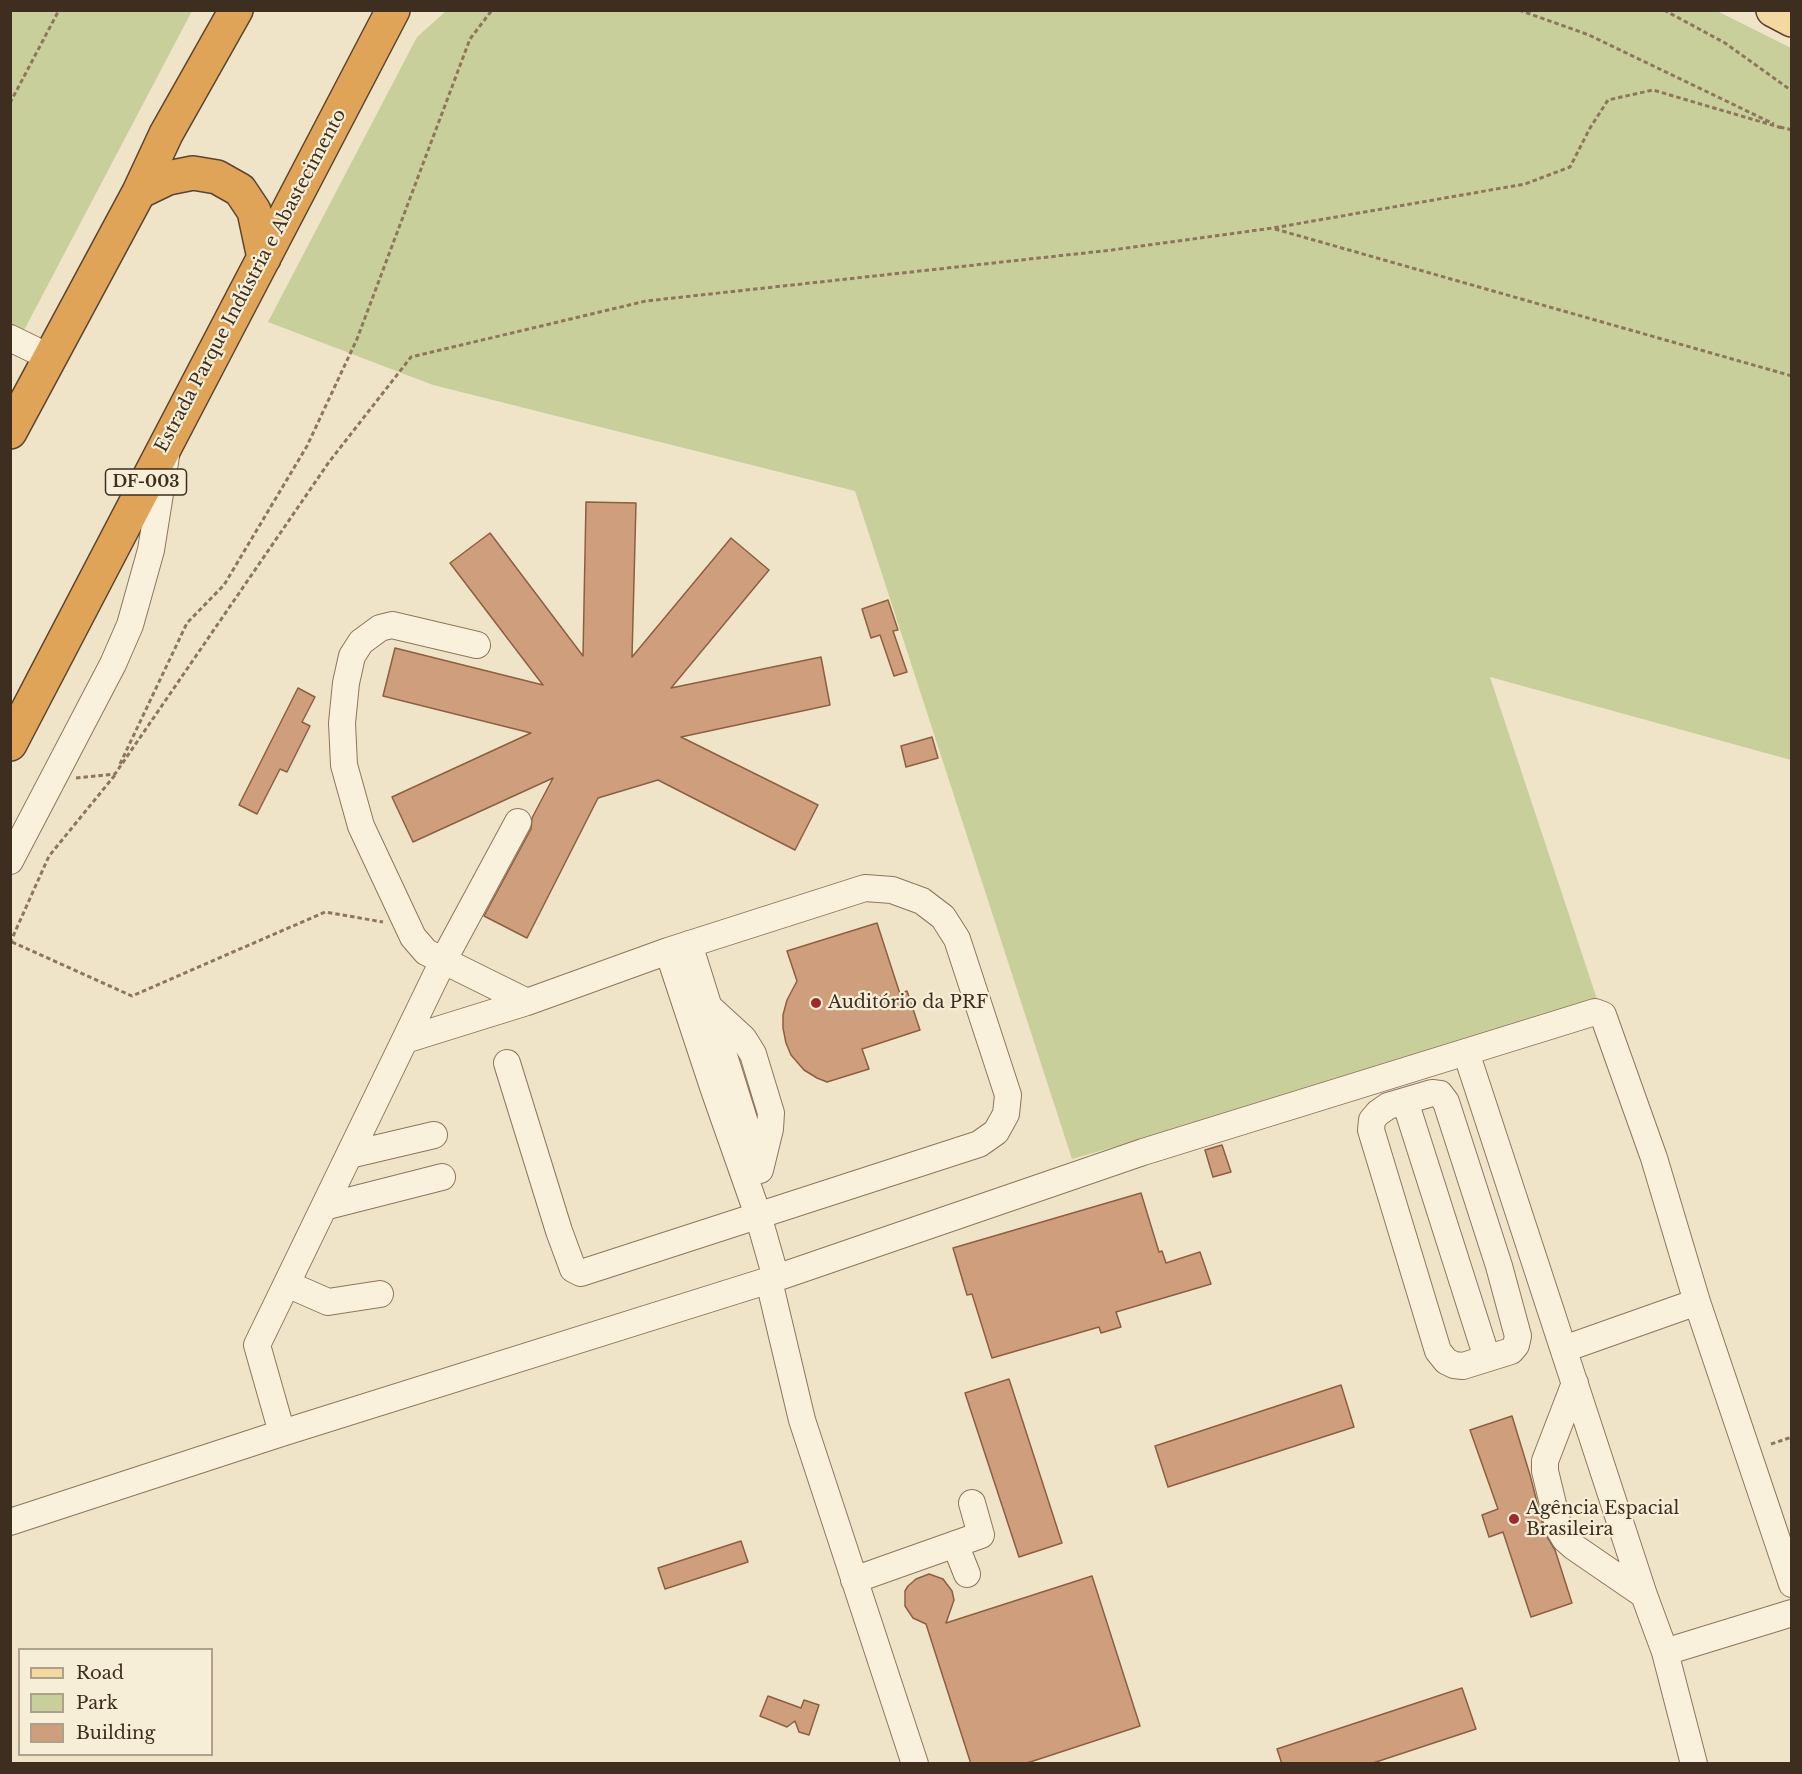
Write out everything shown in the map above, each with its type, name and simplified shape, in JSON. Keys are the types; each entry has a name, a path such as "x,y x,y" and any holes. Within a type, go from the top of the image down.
{"highway":[{"path":"10,432 139,192 221,10"},
{"path":"166,134 236,10"},
{"name":"Estrada Parque Indústria e Abastecimento","path":"10,744 393,10"},
{"path":"375,44 412,10"},
{"path":"139,192 168,178 193,173 217,177 240,190 254,211 264,258"}],"main road":[{"path":"1773,10 1791,20"}],"lane":[{"path":"10,338 50,357"},
{"path":"10,861 113,664 130,625 151,550 169,439"},
{"path":"477,645 392,625 380,628 362,642 352,656 346,683 342,723 344,765 361,826 413,937 426,952 527,1002"},
{"path":"282,1433 257,1345 443,961 518,822"},
{"path":"405,1040 527,1002 679,947 865,888 892,890 922,901 943,917 957,939 1008,1095 1006,1114 996,1132 979,1144 586,1273 573,1269 507,1063"},
{"path":"679,947 697,1004 760,1170 765,1213 802,1420 915,1764"},
{"path":"697,1004 714,1090 765,1213"},
{"path":"10,1522 282,1433 778,1278 1143,1152 1595,1012 1603,1015 1654,1158 1697,1302 1791,1584"},
{"path":"1466,1052 1644,1595 1665,1652 1694,1764"},
{"path":"1432,1093 1440,1094 1446,1102 1499,1266 1518,1336 1516,1345 1511,1351 1462,1366 1446,1361 1438,1351 1371,1131 1372,1120 1378,1113 1388,1106 1432,1093"},
{"path":"1405,1101 1487,1358"},
{"path":"349,1155 434,1135"},
{"path":"324,1207 442,1177"},
{"path":"1499,1266 1533,1256"},
{"path":"287,1284 328,1302 380,1294"},
{"path":"1564,1349 1697,1302"},
{"path":"1575,1383 1545,1461 1545,1471 1559,1529 1574,1547 1644,1595"},
{"path":"854,1580 981,1536 972,1503"},
{"path":"955,1544 966,1574"},
{"path":"1665,1652 1791,1613"}],"path":[{"path":"10,103 59,10"},
{"path":"116,774 187,623 225,585 306,446 357,339 470,39 492,10"},
{"path":"1519,10 1589,35 1782,128"},
{"path":"1664,10 1725,43 1791,91"},
{"path":"408,926 325,912 132,996 11,942 49,856 116,774 329,462 411,357 646,301 1101,251 1273,228 1525,184 1570,167 1608,99 1653,90 1791,130"},
{"path":"1273,228 1791,376"},
{"path":"53,780 116,774"},
{"path":"1771,1444 1791,1437"}],"green space":[{"path":"11,11 192,11 11,355"},
{"path":"446,11 1717,11 1791,48 1791,760 1490,677 1600,1008 1072,1159 855,491 433,385 268,322 417,37"}],"building":[{"path":"586,502 636,503 632,657 731,538 769,570 671,688 821,657 830,705 681,737 818,805 795,850 658,780 598,798 527,938 484,916 531,829 532,818 553,778 413,842 392,797 531,733 383,696 395,648 543,685 450,563 490,533 583,656"},
{"path":"888,600 898,630 893,631 907,672 894,676 880,635 871,638 862,609"},
{"path":"298,688 315,697 302,722 310,726 287,772 280,769 257,814 239,805"},
{"path":"932,737 938,758 906,767 901,746"},
{"name":"Auditório da PRF","path":"877,923 900,994 907,991 920,1030 862,1049 869,1069 827,1082 804,1070 791,1055 786,1043 783,1015 787,1000 797,981 787,951"},
{"path":"1222,1145 1231,1172 1213,1177 1205,1150"},
{"path":"1141,1193 1159,1252 1162,1251 1166,1263 1200,1252 1211,1284 1116,1312 1121,1327 1101,1333 1099,1327 992,1358 972,1294 967,1295 953,1248"},
{"path":"1009,1379 1062,1543 1019,1557 965,1393"},
{"path":"1341,1385 1354,1427 1168,1487 1155,1446"},
{"name":"Agência Espacial Brasileira","path":"1512,1416 1545,1533 1555,1550 1572,1603 1531,1617 1503,1532 1489,1537 1482,1515 1498,1509 1470,1430"},
{"path":"741,1541 748,1562 665,1589 658,1568"},
{"path":"929,1574 943,1579 952,1591 954,1600 946,1623 1092,1576 1140,1726 1024,1764 971,1764 926,1624 913,1618 905,1606 905,1591 908,1586 916,1579"},
{"path":"1462,1688 1476,1729 1370,1764 1282,1764 1277,1749"},
{"path":"768,1696 801,1708 804,1700 819,1705 809,1735 799,1732 795,1721 787,1727 760,1716"}],"place":[{"name":"Auditório da PRF","path":"816,1003"},
{"name":"Agência Espacial Brasileira","path":"1514,1519"}]}
